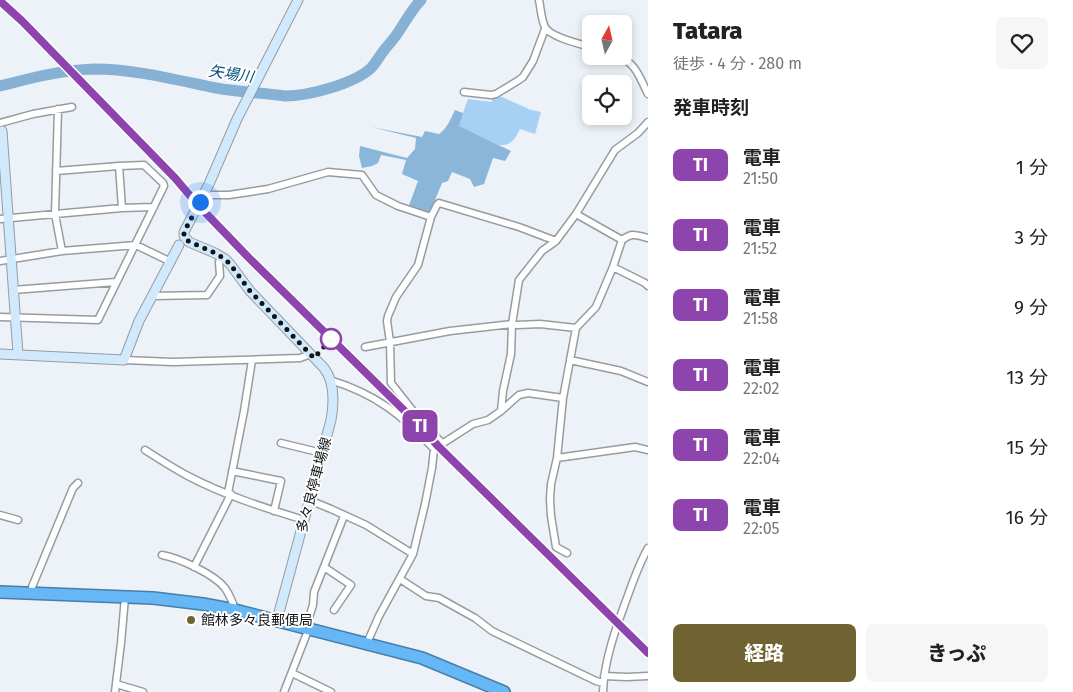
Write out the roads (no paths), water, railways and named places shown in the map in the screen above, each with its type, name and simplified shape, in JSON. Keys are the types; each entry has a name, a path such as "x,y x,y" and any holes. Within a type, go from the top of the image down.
{"highway":[{"path":"0,592 176,600 235,610 422,658 504,692"}],"main road":[{"path":"222,257 189,242 184,236 184,232 237,119 298,0"},
{"path":"0,127 4,218 11,260 18,354"},
{"path":"0,354 124,360 139,321 179,245"},
{"name":"多々良停車場線","path":"222,257 230,264 250,291 324,368 329,375 333,396 329,429 277,620"}],"street":[{"path":"464,92 496,94 523,77 533,61 545,29 539,0"},
{"path":"545,29 560,37 582,44"},
{"path":"632,64 648,94"},
{"path":"0,127 25,116 72,107"},
{"path":"58,109 55,214 62,251"},
{"path":"501,411 511,354 512,324 518,280 542,251 556,241 576,214 613,153 638,133 648,122"},
{"path":"0,317 98,320 164,188 163,183 144,165 56,171"},
{"path":"119,166 122,208"},
{"path":"203,195 229,195 268,189 331,172 362,175 376,195 398,206 431,217"},
{"path":"442,443 421,421 391,383 390,342 387,321 396,297 418,265 431,217 437,205 439,203 556,241"},
{"path":"4,218 154,207"},
{"path":"576,214 622,240"},
{"path":"567,553 556,547 550,499 551,484 557,458 563,398 576,328 596,307 622,240 628,235 634,234 648,238"},
{"path":"0,261 62,251 136,245 171,262"},
{"path":"152,296 207,295 220,276 219,262 222,257"},
{"path":"613,267 648,286"},
{"path":"13,290 116,282"},
{"path":"365,347 450,331 512,324 540,324 576,328"},
{"path":"124,360 174,362 252,360 300,358 311,354"},
{"path":"194,567 229,494 252,360"},
{"path":"570,360 621,371 648,382"},
{"path":"330,380 362,392 390,408 434,449"},
{"path":"367,644 379,616 413,554 425,504 434,449 473,424 488,420 519,395 528,393 563,398"},
{"path":"281,443 322,453"},
{"path":"557,458 635,447 648,450"},
{"path":"145,450 189,476 229,494 304,520"},
{"path":"232,471 281,481 274,510"},
{"path":"33,593 32,588 72,488 78,483"},
{"path":"309,500 366,526 413,554"},
{"path":"0,515 18,520"},
{"path":"284,692 308,628 314,605 314,592 344,516"},
{"path":"602,692 604,676 618,624 641,561 648,548"},
{"path":"162,555 194,567 211,576 224,588 235,610"},
{"path":"324,567 351,585 334,610"},
{"path":"400,579 426,596 438,598 475,618 492,631 603,683"},
{"path":"115,692 122,643 125,597"},
{"path":"292,673 331,692"},
{"path":"604,676 648,676"},
{"path":"116,684 143,692"}],"waterway":[{"name":"矢場川","path":"0,86 58,73 109,69 171,78 233,91 285,96 306,94 342,84 371,68 421,0"}],"railway":[{"path":"0,1 383,386 438,446 648,653"}],"train":[{"name":"TI","path":"0,1 97,97 249,258 648,653"}],"place":[{"name":"館林多々良郵便局","path":"191,620"}]}
